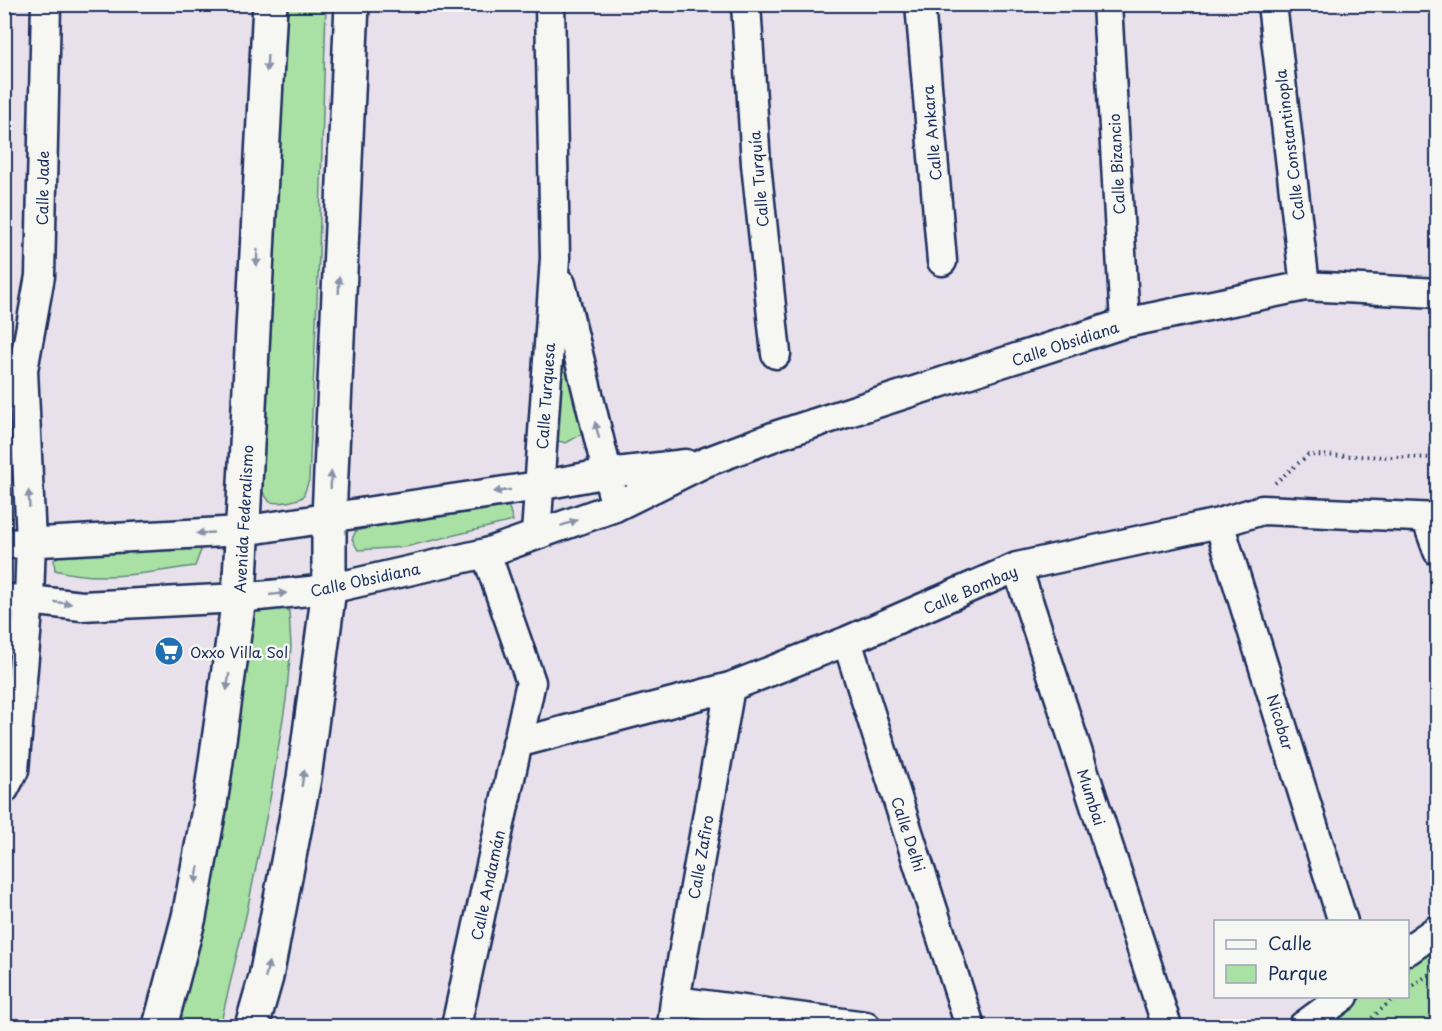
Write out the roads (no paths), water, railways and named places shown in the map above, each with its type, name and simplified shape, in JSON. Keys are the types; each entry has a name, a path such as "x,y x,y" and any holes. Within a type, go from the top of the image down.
{"street":[{"name":"Calle Jade","path":"8,777 18,542 14,380 40,276 46,4"},
{"name":"Avenida Federalismo","path":"160,1026 193,896 212,792 239,598 270,4"},
{"path":"252,1026 266,977 304,778 329,589 330,517 352,4"},
{"name":"Calle Turquesa","path":"536,534 555,258 550,4"},
{"name":"Calle Turquía","path":"746,4 756,164 776,354"},
{"name":"Calle Ankara","path":"920,4 942,261"},
{"name":"Calle Bizancio","path":"1107,4 1125,323"},
{"name":"Calle Constantinopla","path":"1272,4 1305,286"},
{"name":"Calle Turquesa","path":"555,258 615,507"},
{"name":"Calle Obsidiana","path":"17,600 82,606 239,598 329,589 486,553 615,507 706,462 778,435 1125,323 1305,286 1437,293"},
{"name":"Calle Obsidiana","path":"18,542 242,531 538,486 608,473 706,462"},
{"name":"Calle Bombay","path":"517,743 730,687 848,641 1017,567 1219,523 1262,510 1432,518"},
{"path":"1432,518 1437,551"},
{"name":"Nicobar","path":"1219,523 1343,920"},
{"name":"Calle Andamán","path":"456,1026 531,682 486,553"},
{"name":"Mumbai","path":"1017,567 1167,1026"},
{"name":"Calle Delhi","path":"848,641 970,1026"},
{"name":"Calle Zafiro","path":"674,1014 730,687"},
{"path":"1409,949 1437,928"},
{"path":"1303,1026 1341,998"},
{"path":"674,1014 866,1026"}],"place":[{"name":"Oxxo Villa Sol","path":"169,651"}]}
